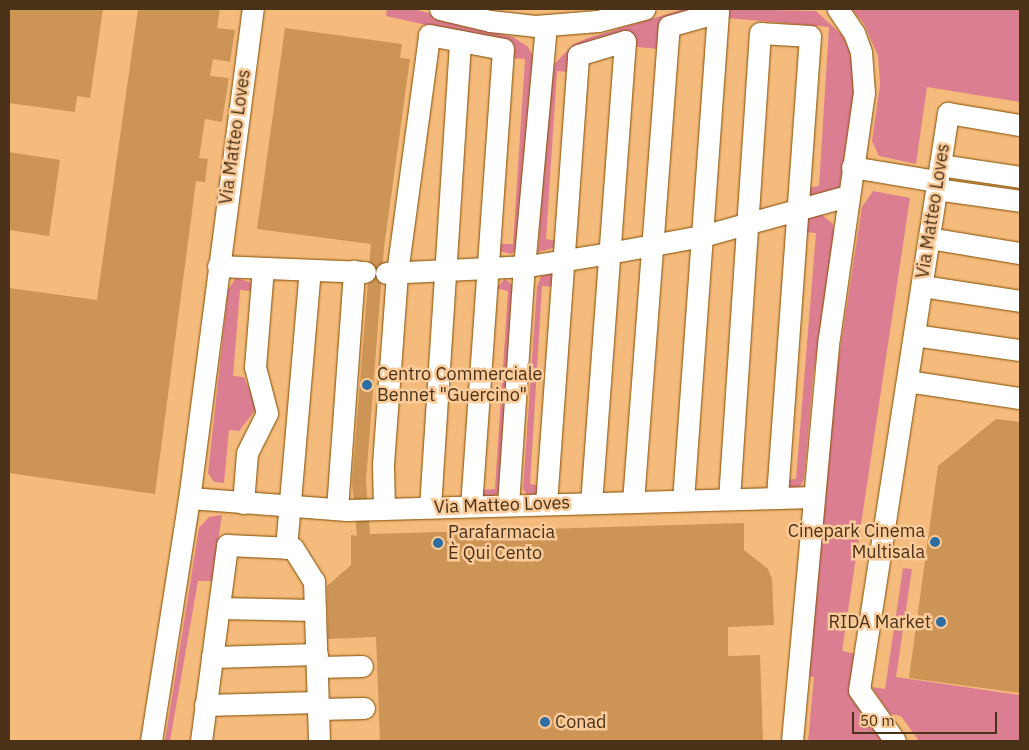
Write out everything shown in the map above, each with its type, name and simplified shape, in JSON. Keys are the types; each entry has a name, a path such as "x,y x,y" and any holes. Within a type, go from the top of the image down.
{"street":[{"name":"Via Matteo Loves","path":"151,741 190,498 218,266 253,9"},
{"path":"440,9 490,21 546,26 598,21 644,9"},
{"path":"633,502 670,26 718,12 683,500"},
{"path":"792,741 814,497 847,196 864,93 861,52 837,12"},
{"path":"508,505 524,266 546,26"},
{"path":"729,499 760,33 810,36 777,498"},
{"path":"337,509 375,272 429,35 504,49 471,506"},
{"path":"430,507 460,41"},
{"path":"546,504 578,55 625,41 591,503"},
{"name":"Via Matteo Loves","path":"895,741 860,690 948,113 1020,125"},
{"path":"852,167 938,178 1020,177"},
{"path":"938,178 1020,201"},
{"path":"218,266 375,272 446,271 524,266 609,254 702,236 847,196"},
{"path":"929,238 1020,253"},
{"path":"243,503 248,453 266,413 255,367 263,268"},
{"path":"286,548 310,270"},
{"path":"375,272 384,509"},
{"path":"922,286 1020,301"},
{"path":"914,335 1020,350"},
{"path":"907,381 1020,398"},
{"name":"Via Matteo Loves","path":"190,498 337,509 384,509 814,497"},
{"path":"201,741 227,545 293,548 314,581 319,741"},
{"path":"219,608 315,610"},
{"path":"212,657 317,660 362,666"},
{"path":"206,705 364,708"}],"shaded area":[{"path":"387,9 414,9 513,37 528,47 533,56 517,250 511,254 499,251 499,244 513,244 525,59 511,58 511,44 386,16"},
{"path":"684,9 701,9 660,49 637,47 630,32 569,72 557,71 546,239 558,241 557,247 538,252 549,87 555,63 574,44 588,38"},
{"path":"726,9 816,11 842,35 850,51 855,86 839,190 812,197 805,194 805,188 819,186 829,27 728,18"},
{"path":"852,9 1020,9 1020,102 927,87 916,164 879,156 872,141 880,85 878,56 864,24"},
{"path":"873,191 910,198 842,651 857,654 885,741 808,741 814,677 806,676 836,376 862,207"},
{"path":"822,215 833,224 834,233 813,377 804,479 800,487 793,489 786,486 784,480 796,479 816,233 801,232 809,217"},
{"path":"551,274 554,287 542,286 530,484 543,486 537,496 528,496 523,489 537,287 541,276"},
{"path":"236,278 252,283 251,291 240,290 233,376 244,377 257,408 239,431 229,430 224,483 214,482 208,473 228,290"},
{"path":"505,279 515,287 500,493 490,497 482,496 481,490 495,489 508,291 496,288"},
{"path":"222,515 212,581 198,581 170,741 165,741 199,528 209,517"},
{"path":"903,568 912,569 896,677 1020,695 1020,741 919,741 901,716 890,714 872,687 885,689"}],"building":[{"path":"9,9 103,9 90,98 77,96 75,112 9,103"},
{"path":"138,9 220,9 217,28 235,30 230,62 213,59 210,76 229,78 222,122 205,119 199,158 208,159 205,182 196,181 155,494 9,473 9,288 97,300"},
{"name":"Centro Commerciale Bennet \"Guercino\"","path":"285,28 402,44 400,58 410,59 384,248 366,481 370,534 744,523 744,550 768,569 772,579 774,625 728,627 728,656 760,655 763,741 380,741 376,637 328,639 327,586 351,565 351,535 357,536 352,483 371,244 257,229"},
{"path":"9,152 60,160 49,236 9,230"},
{"path":"996,419 1020,422 1020,693 909,678 938,466"}],"place":[{"name":"Centro Commerciale Bennet \"Guercino\"","path":"367,385"},
{"name":"Cinepark Cinema Multisala","path":"935,542"},
{"name":"Parafarmacia È Qui Cento","path":"438,543"},
{"name":"RIDA Market","path":"941,622"},
{"name":"Conad","path":"545,722"}]}
